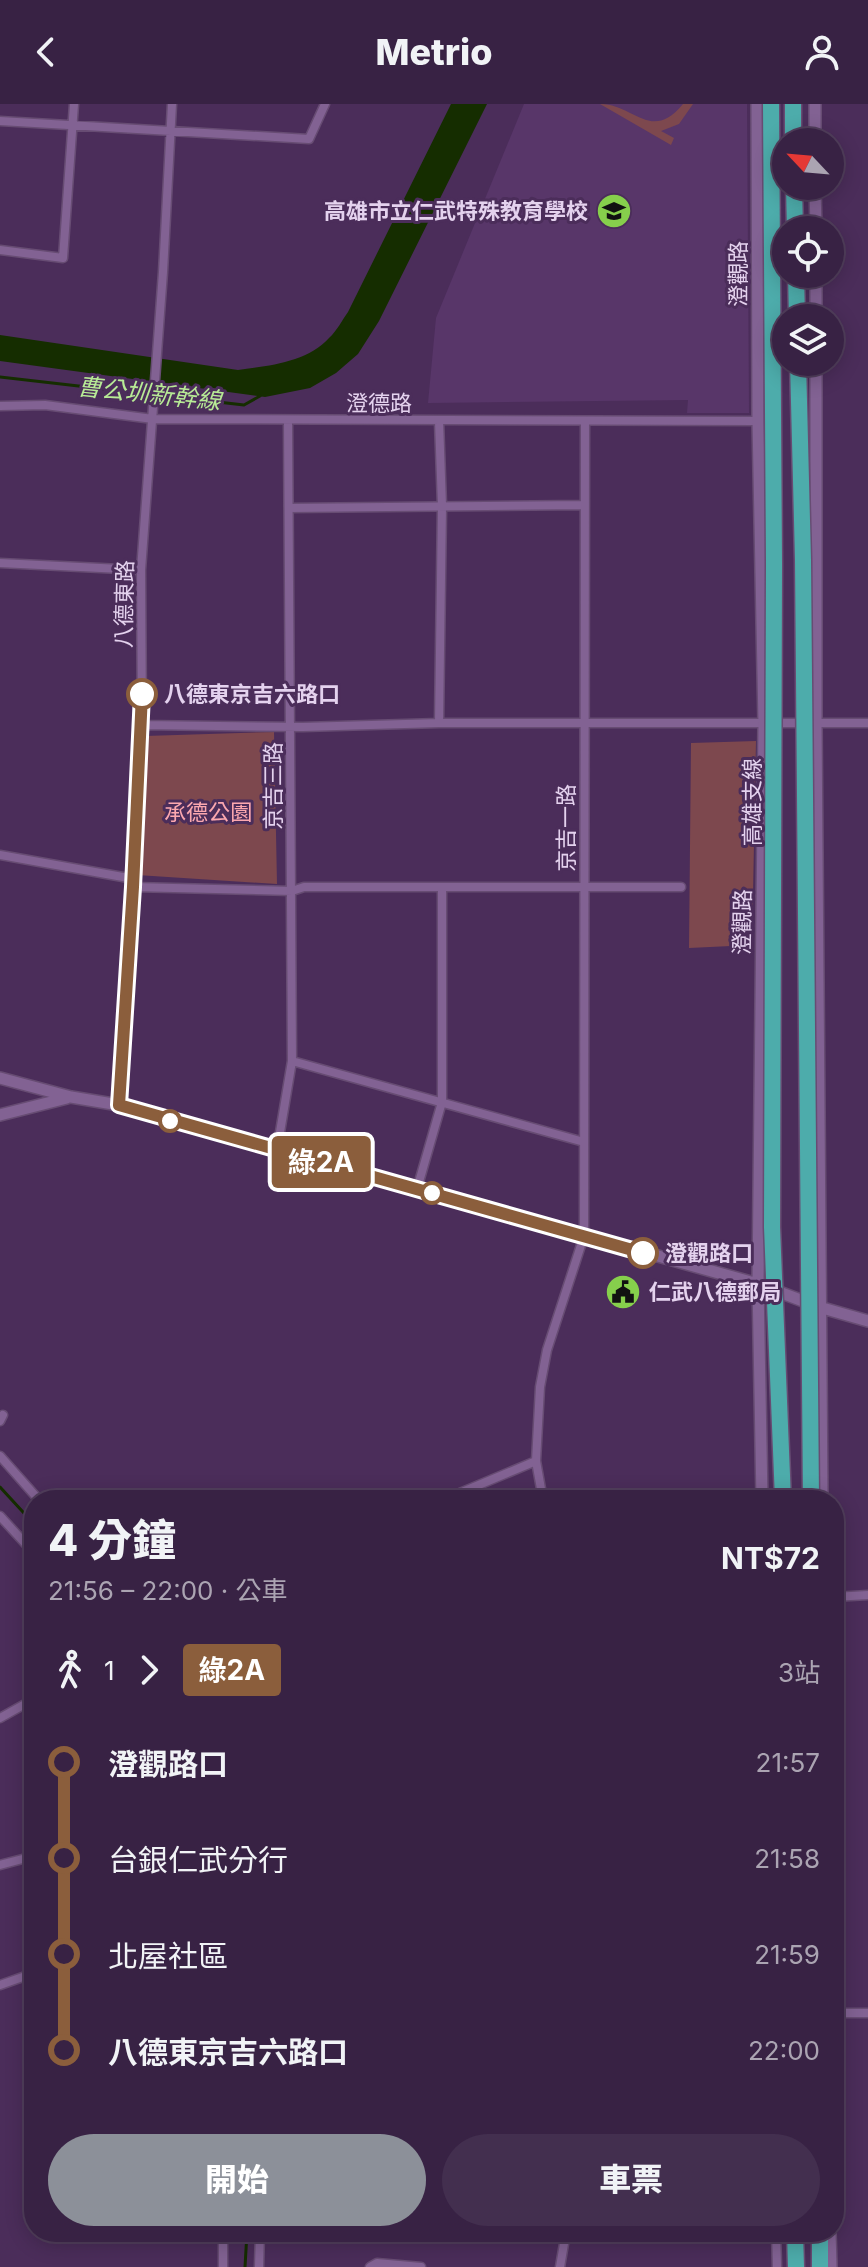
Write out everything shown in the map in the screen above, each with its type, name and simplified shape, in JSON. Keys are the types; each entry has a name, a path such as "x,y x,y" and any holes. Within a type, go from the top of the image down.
{"highway":[{"name":"高雄支線","path":"771,104 774,564 772,1227 783,1490"},
{"path":"793,104 793,128"},
{"path":"798,376 811,1490"},
{"path":"795,2242 796,2267"},
{"path":"820,2242 820,2267"}],"street":[{"path":"0,250 63,258 74,104"},
{"name":"八德東路","path":"119,1105 142,725 141,570 172,104"},
{"path":"0,121 309,139 325,104"},
{"name":"澄觀路","path":"757,104 758,421 764,724 758,1284 762,1490"},
{"path":"815,104 815,128"},
{"path":"816,376 822,1490"},
{"name":"澄德路","path":"0,406 45,405 153,419 758,421"},
{"name":"京吉三路","path":"277,1150 292,1061 288,421"},
{"path":"439,421 442,506 439,723"},
{"name":"京吉一路","path":"541,1490 536,1461 540,1387 547,1350 584,1236 585,421"},
{"path":"289,508 583,505"},
{"path":"0,563 141,570"},
{"path":"142,725 868,723"},
{"path":"0,855 133,883 292,891 304,887 681,887"},
{"path":"417,1189 442,1102 442,887"},
{"path":"292,1061 584,1142"},
{"path":"0,1078 71,1097 119,1105 758,1284 868,1321"},
{"path":"0,1115 71,1097"},
{"path":"0,1456 30,1490"},
{"path":"467,1490 536,1461"},
{"path":"0,1516 24,1542"},
{"path":"844,1596 868,1595"},
{"path":"0,1718 24,1705"},
{"path":"0,1865 24,1859"},
{"path":"0,1985 24,1977"},
{"path":"844,2013 868,2013"},
{"path":"223,2242 223,2267"},
{"path":"259,2267 260,2242"},
{"path":"560,2267 564,2242"},
{"path":"776,2242 777,2267"},
{"path":"830,2242 831,2267"},
{"path":"370,2267 377,2263 421,2267"}],"shaded area":[{"path":"451,104 487,104 379,321 358,354 336,373 310,388 265,397 0,361 0,335 238,370 287,362 310,353 332,335 348,312"},
{"name":"高雄市立仁武特殊教育學校","path":"524,104 747,104 749,413 687,413 688,400 428,403 436,318"}],"green space":[{"path":"600,104 652,121 672,115 683,104 693,104 679,124 661,131 674,138 671,145"},
{"name":"承德公園","path":"274,732 277,884 137,875 145,736"},
{"path":"756,741 752,945 689,948 691,743"}],"waterway":[{"name":"曹公圳新幹線","path":"0,377 244,405 260,396"},
{"path":"0,1487 24,1513"},
{"path":"245,2267 246,2242"}],"bus line":[{"name":"綠2A","path":"142,694 119,1105 643,1253"}],"place":[{"name":"高雄市立仁武特殊教育學校","path":"614,211"},
{"name":"八德東京吉六路口","path":"142,694"},
{"name":"澄觀路口","path":"643,1253"},
{"name":"仁武八德郵局","path":"623,1292"}]}
